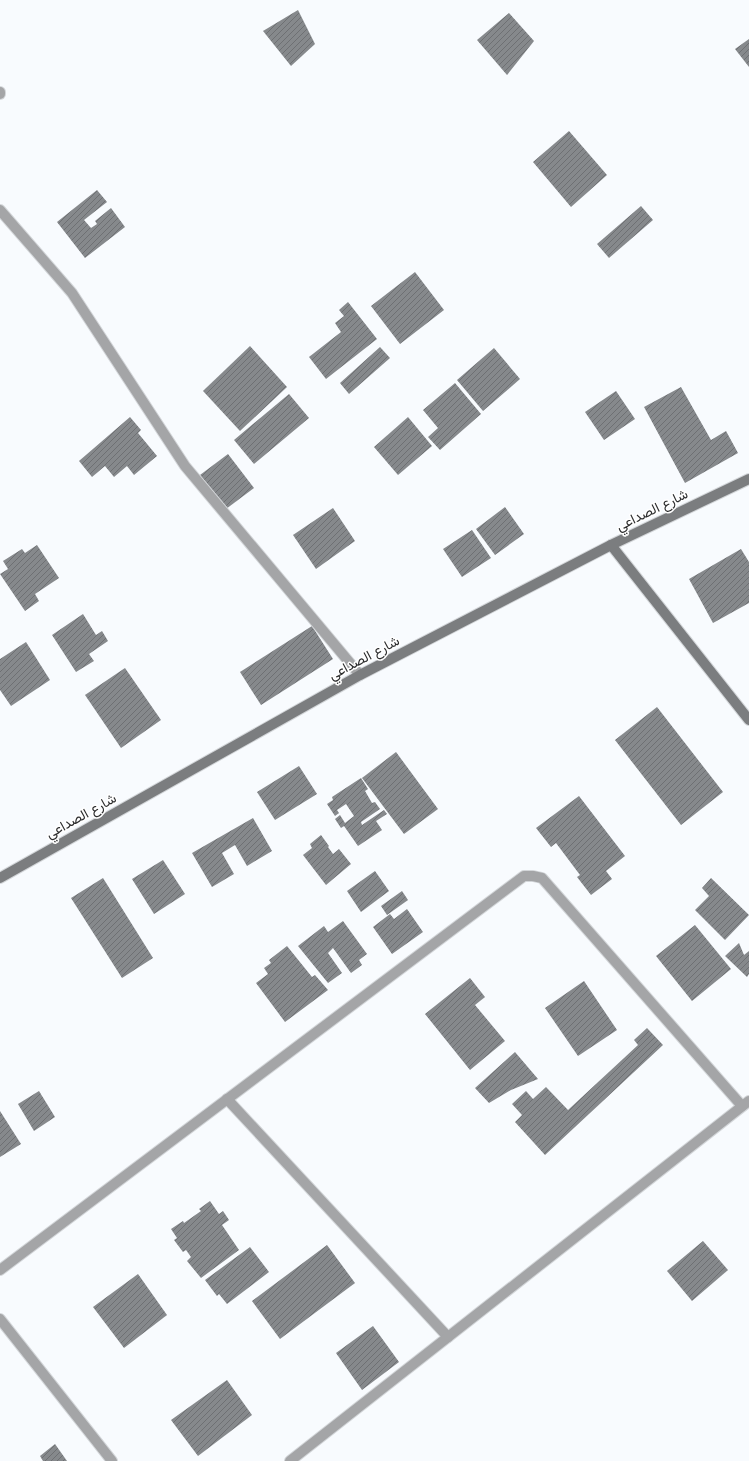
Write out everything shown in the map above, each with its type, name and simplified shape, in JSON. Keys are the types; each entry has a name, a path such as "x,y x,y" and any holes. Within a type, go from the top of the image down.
{"street":[{"path":"0,210 72,293 185,466 360,675"},
{"name":"شارع الصداعي","path":"0,878 360,675 611,545 749,479"},
{"path":"611,545 749,720"},
{"path":"0,1270 524,876 542,878 745,1104 290,1461"},
{"path":"227,1099 448,1337"},
{"path":"0,1319 112,1461"}],"building":[{"path":"298,10 315,44 291,66 263,31"},
{"path":"509,13 534,41 507,75 477,40"},
{"path":"749,39 749,67 735,49"},
{"path":"569,131 607,175 571,207 533,162"},
{"path":"97,190 107,202 84,220 91,228 97,224 95,221 111,208 125,227 85,258 57,222"},
{"path":"641,206 653,220 609,258 597,244"},
{"path":"415,272 444,310 400,344 371,306"},
{"path":"348,302 377,339 326,379 309,357 341,332 335,323 344,316 339,310"},
{"path":"250,346 287,387 240,431 203,391"},
{"path":"380,347 390,358 349,394 340,383"},
{"path":"494,348 520,379 483,411 457,380"},
{"path":"455,383 481,414 440,450 428,437 438,428 423,410"},
{"path":"681,387 711,440 726,431 738,453 685,483 644,407"},
{"path":"616,391 635,419 604,440 585,412"},
{"path":"289,394 309,418 254,464 234,440"},
{"path":"130,417 141,430 138,433 157,456 134,475 127,466 114,477 105,466 92,477 79,461"},
{"path":"408,417 432,446 398,475 374,447"},
{"path":"228,454 254,488 226,509 200,475"},
{"path":"505,507 524,534 495,555 476,529"},
{"path":"333,508 355,541 316,569 293,535"},
{"path":"472,530 491,558 462,577 443,549"},
{"path":"37,545 59,578 35,594 39,601 25,611 0,574 8,569 3,561 22,549 25,553"},
{"path":"741,549 749,562 749,603 713,623 689,579"},
{"path":"83,614 96,635 102,631 108,641 89,654 94,661 76,672 52,635"},
{"path":"312,626 333,659 261,705 240,672"},
{"path":"26,642 50,680 11,706 0,690 0,659"},
{"path":"125,668 161,720 121,748 85,695"},
{"path":"657,707 723,792 681,825 615,740"},
{"path":"396,752 438,809 404,834 362,778"},
{"path":"299,766 317,794 275,820 257,792"},
{"path":"361,778 368,789 365,791 372,803 375,802 380,809 361,822 362,825 384,810 387,814 376,821 382,830 358,846 344,826 341,828 335,819 340,815 345,823 354,816 346,804 337,810 339,813 335,816 327,804 333,800 332,797"},
{"path":"579,796 625,856 606,871 612,879 591,895 577,877 580,875 556,843 551,847 536,828"},
{"path":"253,818 272,851 247,866 235,845 222,853 234,874 212,887 192,853"},
{"path":"321,835 333,854 339,849 351,864 326,885 303,855 312,848 310,844"},
{"path":"163,860 185,894 154,914 132,879"},
{"path":"375,871 389,891 361,912 347,891"},
{"path":"103,878 153,958 122,978 71,898"},
{"path":"711,878 749,915 725,940 695,910 709,896 702,888"},
{"path":"402,891 408,900 387,915 381,906"},
{"path":"407,909 423,932 392,954 373,927 390,914 394,919"},
{"path":"343,921 367,954 359,960 362,965 351,973 333,948 328,953 342,973 328,983 298,946 324,926 328,932"},
{"path":"695,925 731,969 692,1001 656,956"},
{"path":"739,943 744,955 749,951 749,974 747,977 725,956"},
{"path":"287,946 312,977 315,975 328,990 285,1022 256,983 268,974 264,968 271,963 269,960"},
{"path":"470,978 485,997 475,1005 505,1041 470,1070 425,1014"},
{"path":"584,981 617,1030 578,1056 545,1008"},
{"path":"647,1028 663,1045 545,1155 515,1122 522,1115 512,1104 526,1091 533,1099 546,1087 568,1110 638,1045 634,1040"},
{"path":"515,1052 538,1079 511,1090 489,1103 475,1088"},
{"path":"39,1091 55,1117 34,1131 18,1104"},
{"path":"0,1111 21,1144 0,1157"},
{"path":"210,1201 219,1214 223,1211 229,1220 222,1225 239,1250 201,1278 187,1261 191,1257 186,1250 183,1252 174,1240 177,1238 171,1229 183,1221 184,1223 201,1211 199,1209"},
{"path":"703,1241 728,1270 692,1301 667,1271"},
{"path":"327,1245 355,1283 280,1339 252,1301"},
{"path":"250,1247 269,1272 227,1304 219,1294 217,1296 205,1280"},
{"path":"138,1274 167,1315 124,1348 93,1307"},
{"path":"373,1326 399,1362 362,1390 336,1353"},
{"path":"227,1380 252,1415 198,1456 171,1420"},
{"path":"55,1444 67,1461 43,1461 40,1456"}]}
